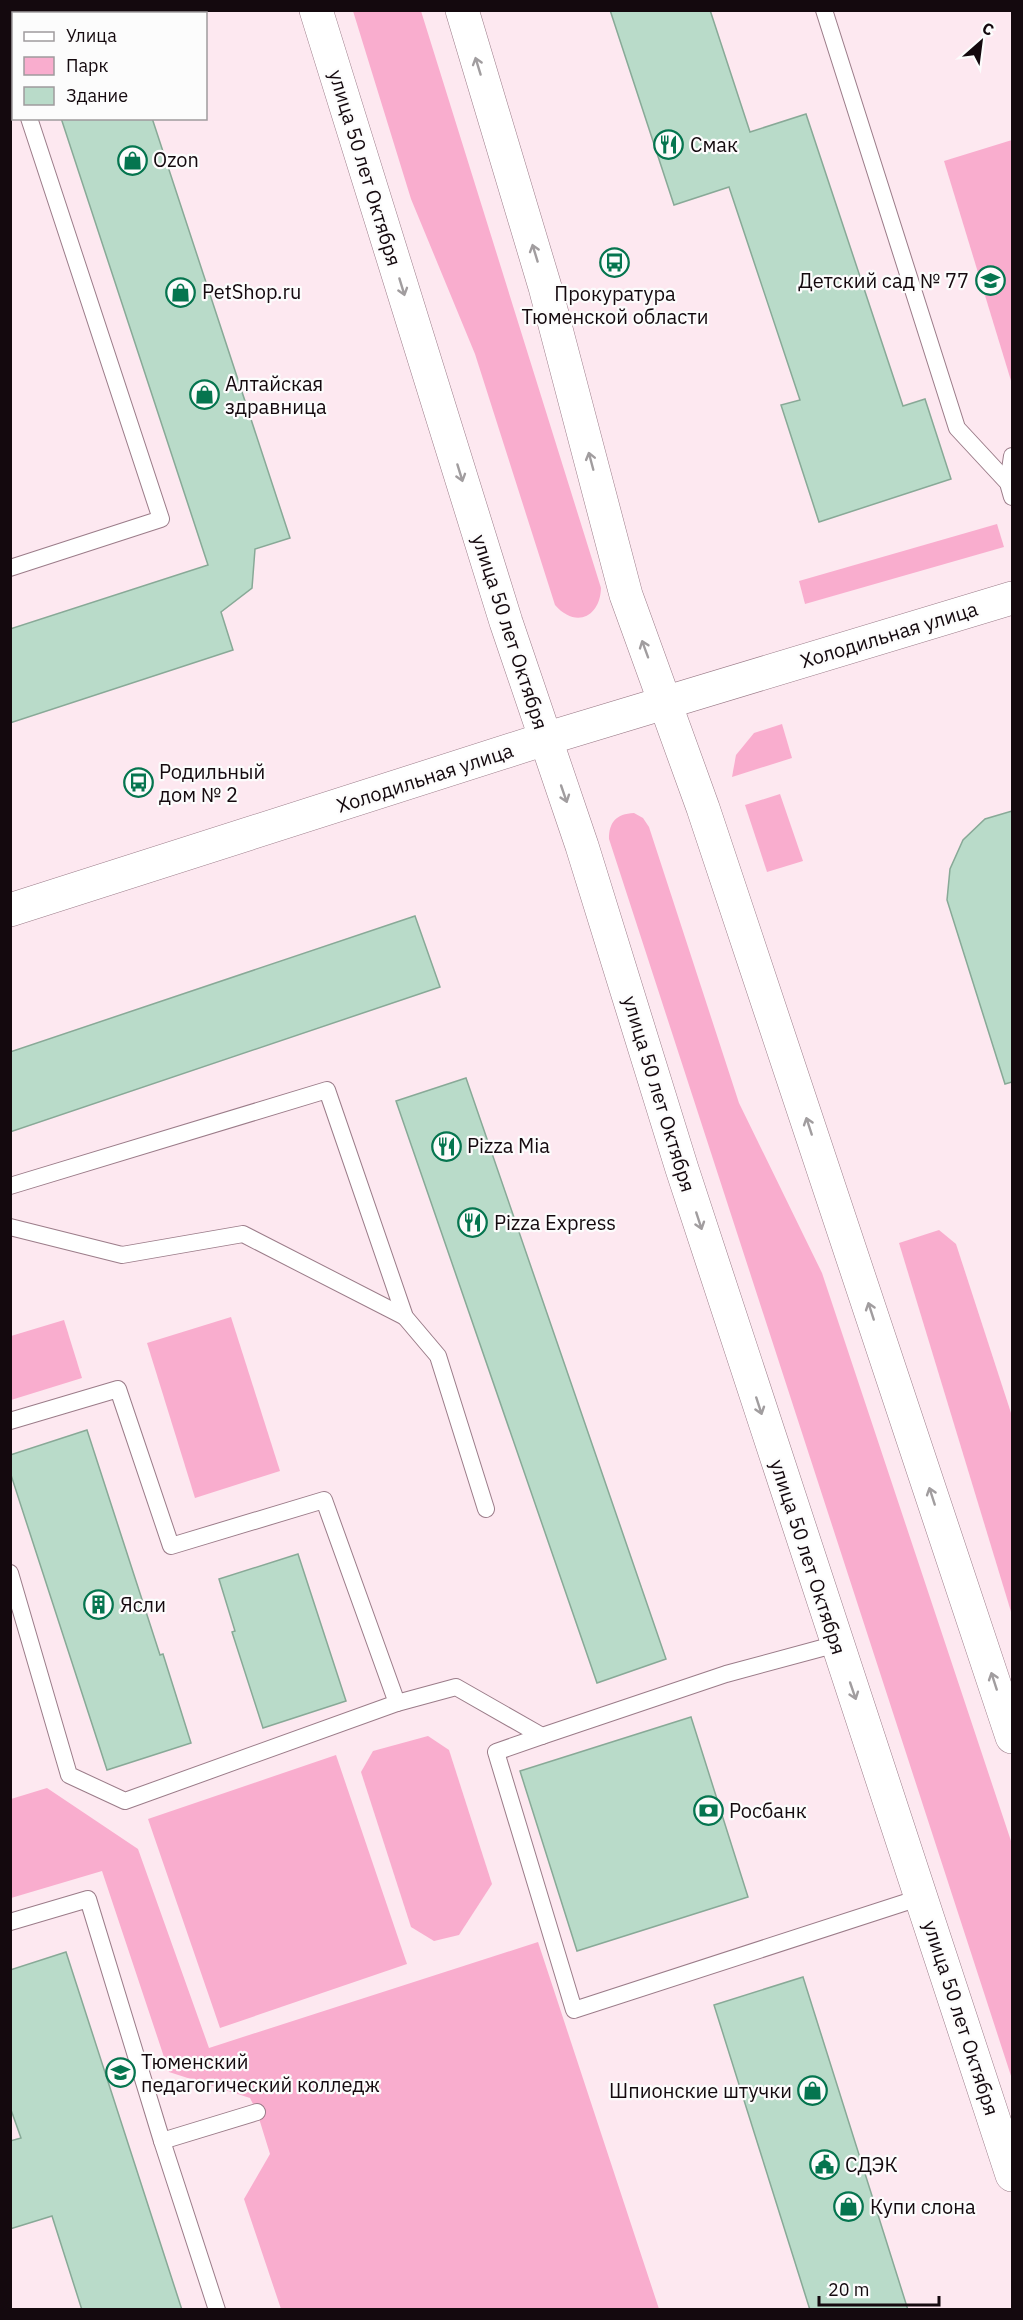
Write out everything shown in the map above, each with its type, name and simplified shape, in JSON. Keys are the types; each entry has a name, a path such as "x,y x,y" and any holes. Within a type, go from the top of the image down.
{"main road":[{"name":"улица 50 лет Октября","path":"316,10 502,612 582,846 682,1169 1012,2175"},
{"path":"462,10 545,287 626,595 703,808 1012,1737"},
{"name":"Холодильная улица","path":"10,910 545,739 1012,598"}],"lane":[{"path":"824,10 957,428 1010,490"},
{"path":"10,568 161,519 30,120"},
{"path":"1010,490 1012,456"},
{"path":"10,1186 327,1090 405,1317 438,1356 486,1509"},
{"path":"10,1227 122,1255 243,1234 405,1317"},
{"path":"10,1421 118,1389 171,1546 324,1500 397,1703"},
{"path":"10,1573 69,1774 125,1801 397,1703 456,1687 542,1736"},
{"path":"837,1644 726,1674 496,1752 574,2010 922,1897"},
{"path":"10,1922 88,1899 162,2141 217,2310"},
{"path":"162,2141 257,2112"}],"green space":[{"path":"353,11 421,11 601,588 596,607 585,616 578,618 570,616 555,605 475,354 411,199"},
{"name":"Детский сад № 77","path":"1012,140 1012,384 944,161"},
{"path":"997,524 1004,547 805,604 799,581"},
{"path":"782,724 792,758 732,777 736,755 754,733"},
{"path":"780,794 803,861 767,872 745,805"},
{"path":"634,813 643,818 649,827 739,1103 822,1273 1012,1844 1012,2079 609,839 610,828 615,820 622,815"},
{"path":"939,1230 956,1244 1012,1416 1012,1615 899,1243"},
{"path":"231,1317 280,1471 195,1498 147,1343"},
{"path":"64,1320 82,1378 11,1400 11,1336"},
{"path":"428,1736 449,1750 492,1884 459,1935 434,1941 411,1927 361,1772 373,1751"},
{"path":"336,1755 407,1964 220,2028 148,1819"},
{"path":"47,1788 138,1849 209,2048 538,1942 659,2309 281,2309 244,2199 270,2154 257,2112 250,2098 169,2072 102,1871 11,1898 11,1799"}],"building":[{"path":"610,10 710,10 750,132 806,114 903,406 925,399 951,479 819,522 781,405 800,400 729,187 674,205"},
{"path":"62,120 153,120 290,538 255,549 252,588 221,612 233,650 10,723 10,629 208,565"},
{"path":"1012,811 1012,1082 1005,1084 947,900 950,869 963,840 985,819"},
{"path":"415,916 440,987 10,1132 10,1052"},
{"path":"466,1078 666,1659 597,1683 396,1101"},
{"name":"Ясли","path":"87,1430 191,1743 107,1770 10,1472 10,1455"},
{"path":"298,1554 346,1701 263,1728 232,1632 235,1631 219,1579"},
{"path":"691,1717 748,1897 577,1951 520,1771"},
{"path":"66,1952 182,2310 82,2310 52,2216 10,2229 10,2141 21,2138 10,2107 10,1970"},
{"path":"803,1977 908,2310 810,2310 714,2005"}],"place":[{"name":"Смак","path":"669,145"},
{"name":"Ozon","path":"132,160"},
{"name":"Прокуратура Тюменской области","path":"615,263"},
{"name":"Детский сад № 77","path":"990,281"},
{"name":"PetShop.ru","path":"181,292"},
{"name":"Алтайская здравница","path":"204,395"},
{"name":"Родильный дом № 2","path":"138,783"},
{"name":"Pizza Mia","path":"446,1146"},
{"name":"Pizza Express","path":"473,1223"},
{"name":"Ясли","path":"99,1605"},
{"name":"Росбанк","path":"708,1811"},
{"name":"Тюменский педагогический колледж","path":"120,2073"},
{"name":"Шпионские штучки","path":"813,2091"},
{"name":"СДЭК","path":"824,2165"},
{"name":"Купи слона","path":"849,2207"}]}
